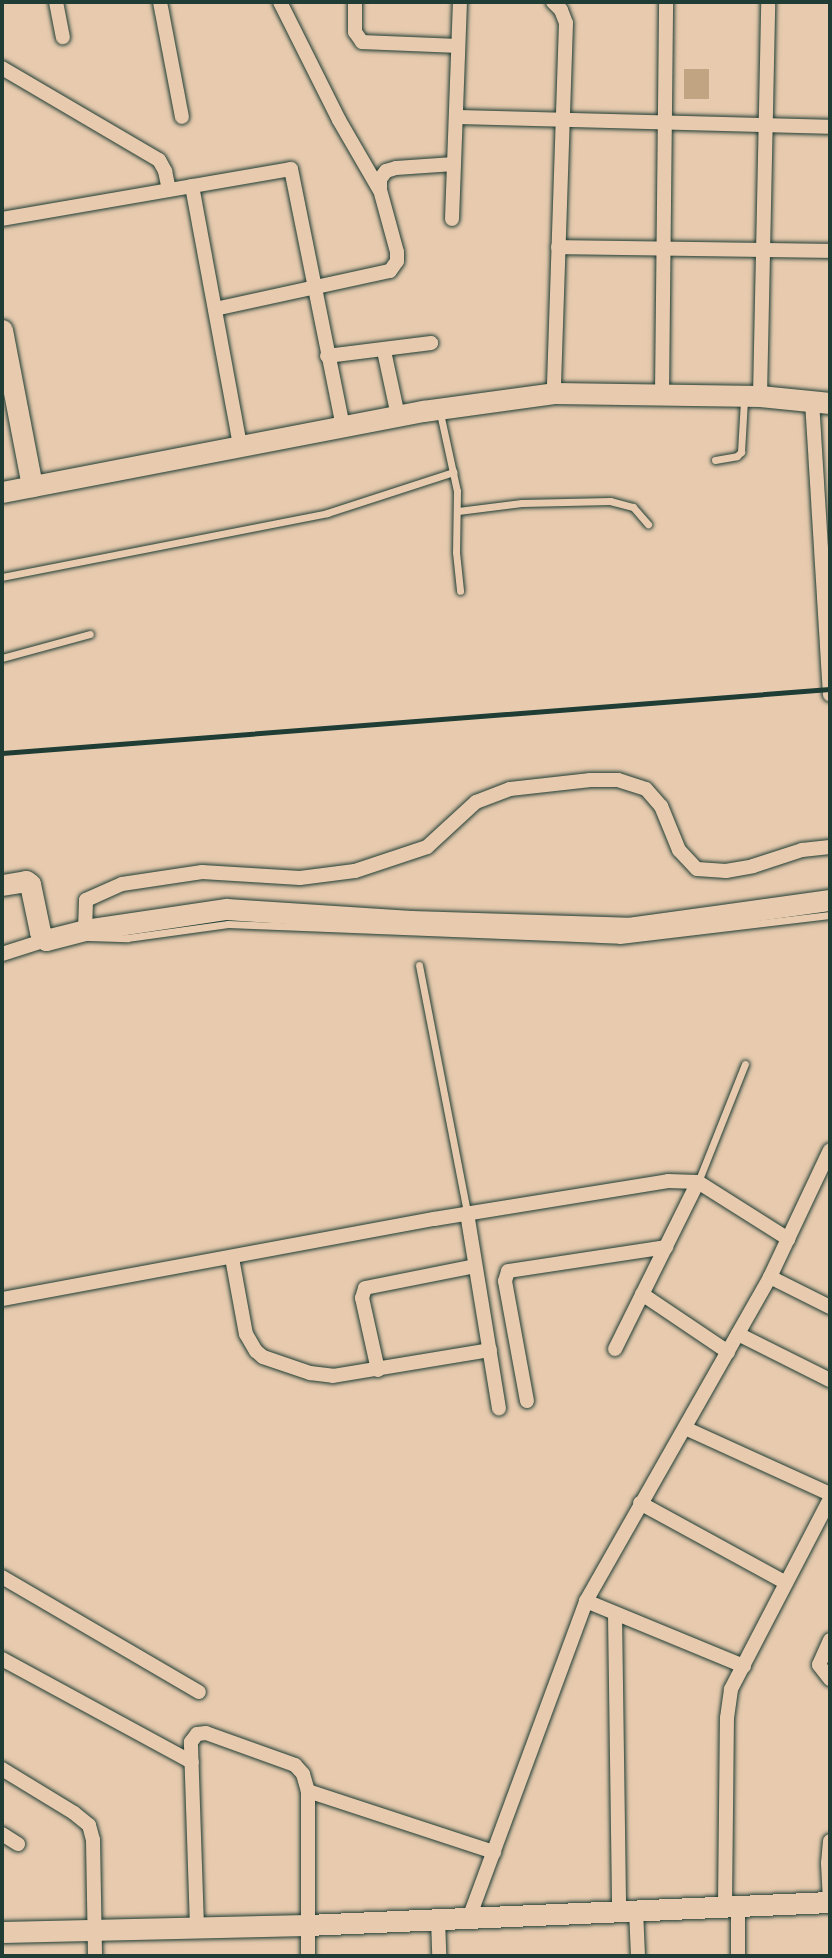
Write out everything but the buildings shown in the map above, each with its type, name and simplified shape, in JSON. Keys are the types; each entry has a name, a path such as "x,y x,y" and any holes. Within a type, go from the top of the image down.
{"street":[{"path":"56,2 63,37"},
{"path":"160,2 182,117"},
{"path":"280,2 339,120 380,190"},
{"path":"355,2 355,33 362,42 458,46"},
{"path":"452,219 460,2"},
{"path":"553,2 561,10 566,23 554,393"},
{"path":"662,394 666,2"},
{"path":"752,396 762,250 768,2"},
{"path":"2,68 159,160 165,171 169,190"},
{"path":"456,117 765,123 830,127"},
{"path":"215,309 390,271 397,261 380,190 380,179 386,171 396,167 454,164"},
{"path":"2,219 291,169 342,426"},
{"path":"192,186 240,446"},
{"path":"558,247 830,251"},
{"path":"2,330 32,486"},
{"path":"327,356 384,351 431,343"},
{"path":"384,351 398,415"},
{"path":"2,492 398,415 554,393 752,396 821,402 830,694"},
{"path":"85,930 86,900 122,884 202,872 300,878 355,871 427,847 476,802 510,789 590,780 618,780 646,789 661,806 679,850 697,869 726,871 753,866 802,850 830,847"},
{"path":"2,885 26,881 30,884 40,932 46,940"},
{"path":"2,954 85,930 226,909 411,922 628,928 830,900"},
{"path":"469,1917 586,1601 770,1277 827,1166 830,1150"},
{"path":"2,1299 467,1213 668,1181 698,1182 788,1239"},
{"path":"615,1349 698,1182"},
{"path":"467,1213 499,1408"},
{"path":"527,1401 505,1281 508,1271 666,1247"},
{"path":"232,1258 246,1334 256,1351 310,1373 333,1377 490,1350"},
{"path":"378,1370 362,1298 365,1288 475,1266"},
{"path":"770,1277 830,1307"},
{"path":"642,1294 728,1352"},
{"path":"738,1334 830,1380"},
{"path":"685,1428 830,1497 732,1689 727,1718 732,1905 738,1956"},
{"path":"640,1503 786,1583"},
{"path":"2,1577 199,1692"},
{"path":"586,1601 744,1666"},
{"path":"615,1614 628,1911 638,1956"},
{"path":"830,1640 819,1665 830,1679"},
{"path":"2,1659 192,1762"},
{"path":"197,1927 191,1742 197,1734 206,1733 295,1765 303,1774 308,1791 307,1956"},
{"path":"2,1769 89,1825 93,1840 95,1956"},
{"path":"308,1791 494,1852"},
{"path":"2,1834 18,1844"},
{"path":"2,1932 307,1925 830,1900 830,1841"},
{"path":"438,1919 439,1956"}],"lane":[{"path":"715,460 737,456 741,452 752,396"},
{"path":"440,409 458,511 456,560 460,591"},
{"path":"2,578 327,513 453,472"},
{"path":"458,511 522,503 610,501 633,507 648,524"},
{"path":"2,657 90,634"},
{"path":"85,930 90,939 127,938 228,924 620,940 830,915"},
{"path":"419,965 467,1213"},
{"path":"698,1182 746,1064"}],"railway":[{"path":"2,753 830,689"}]}
